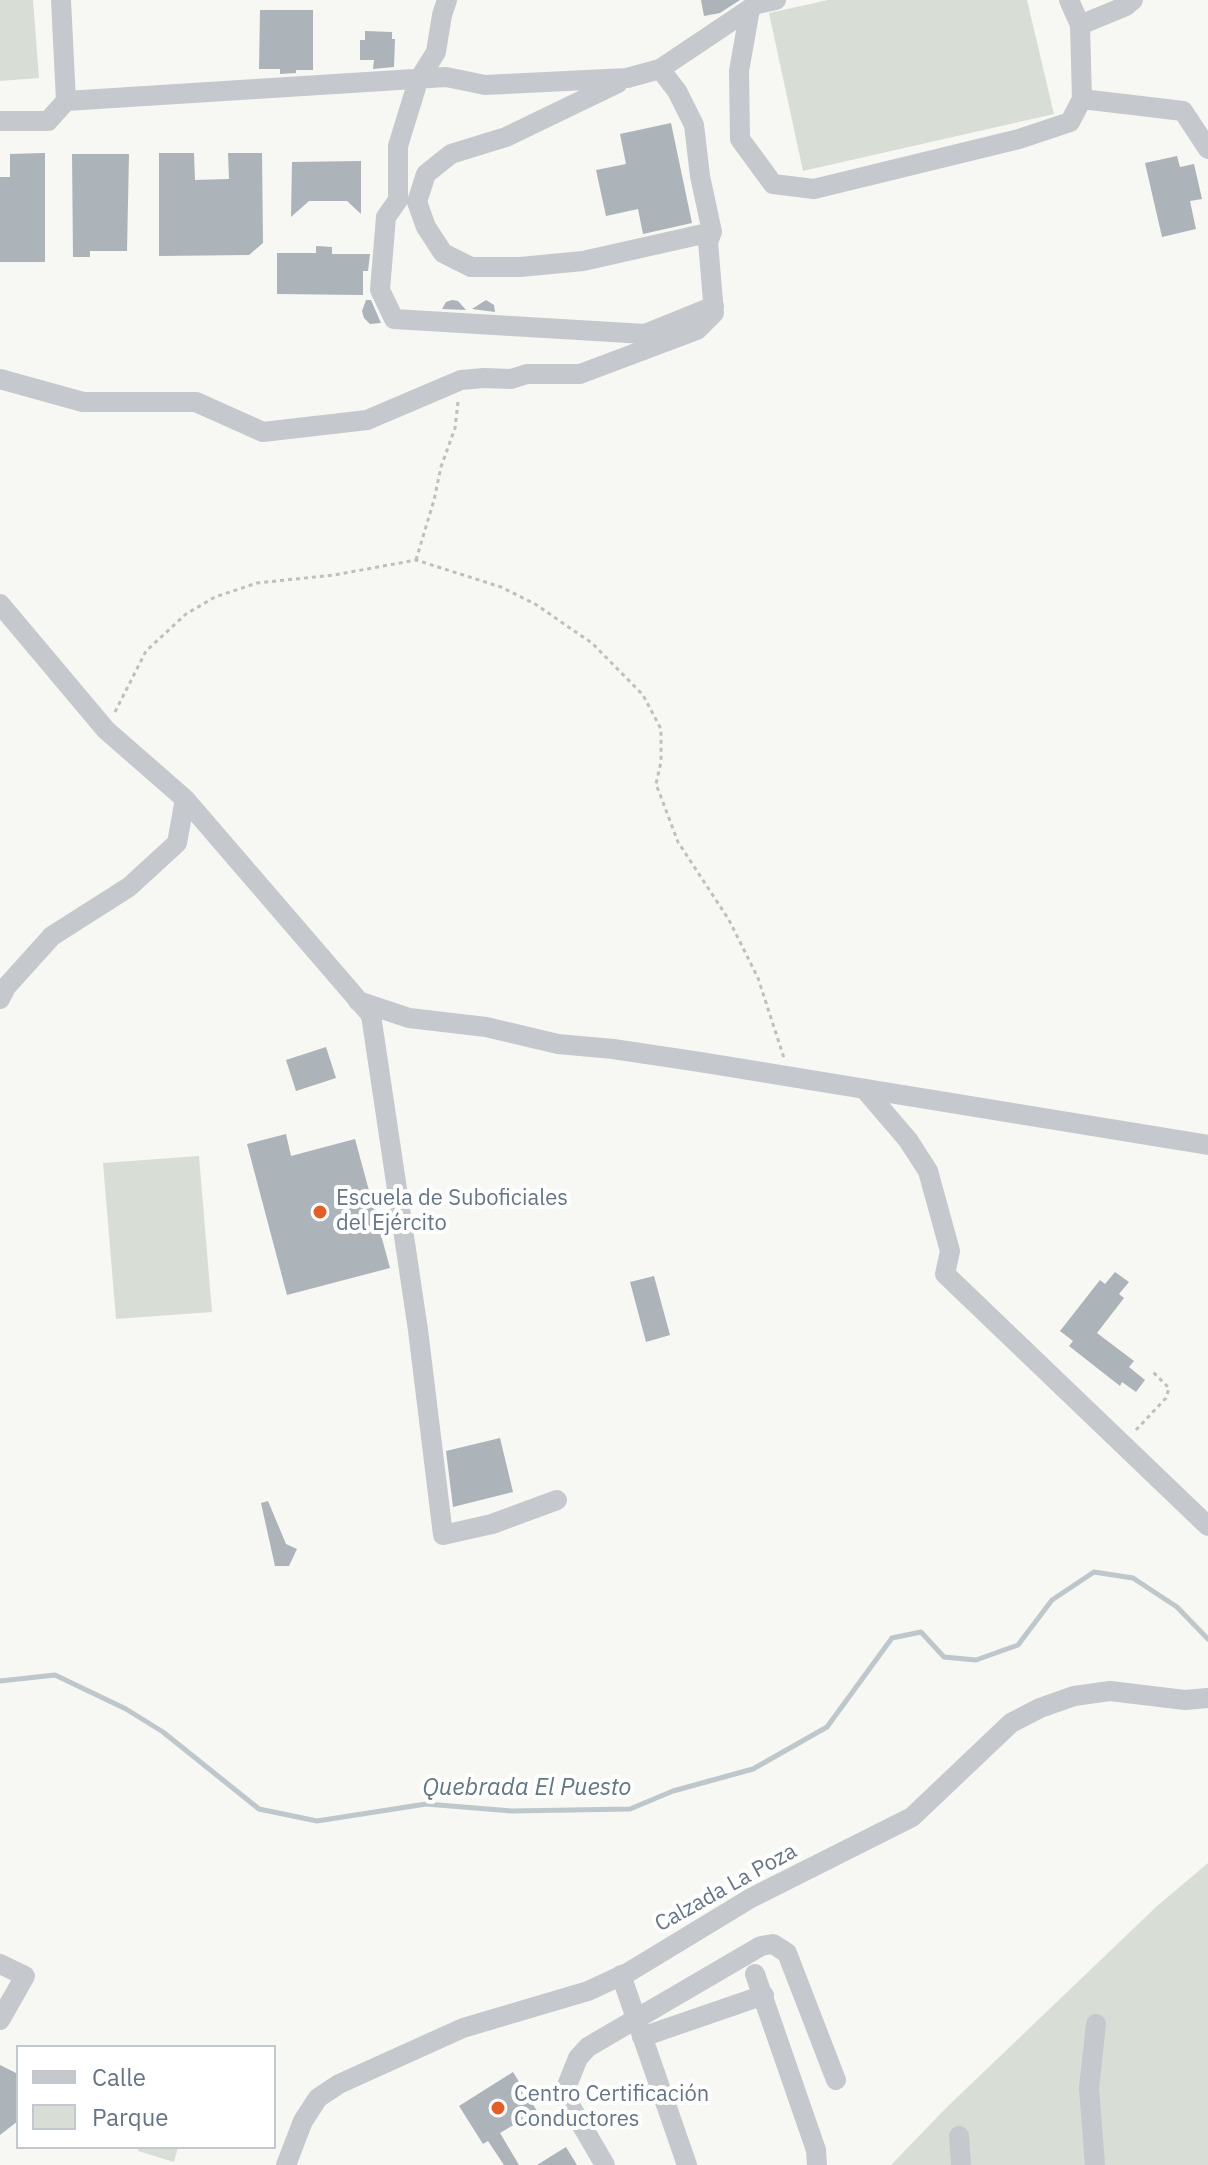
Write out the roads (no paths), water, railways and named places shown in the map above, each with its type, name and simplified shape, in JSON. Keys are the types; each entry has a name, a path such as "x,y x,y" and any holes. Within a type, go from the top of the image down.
{"street":[{"path":"61,0 66,101"},
{"path":"447,0 436,52 418,81 398,146 408,201 443,253 471,267 520,267 583,261 712,232"},
{"path":"714,306 645,334 394,319 380,290 386,217 408,201 426,174 451,154 506,137 627,78 660,69 750,9 776,0"},
{"path":"750,9 739,71 740,139 773,184 814,189 1019,139 1070,122 1082,99 1080,25 1069,0"},
{"path":"1080,25 1126,6 1133,0"},
{"path":"0,379 83,402 196,402 263,432 367,420 461,380 511,379 527,374 580,374 697,330 714,313 708,242 712,232 700,176 694,125 677,91 660,69"},
{"path":"0,121 48,121 66,101 446,77 485,85 627,78"},
{"path":"1082,99 1183,111 1208,149"},
{"path":"4,619 106,730 185,799 371,1015 418,1330 443,1535 492,1524 557,1500"},
{"path":"0,999 6,987 52,936 129,887 177,843 185,799"},
{"path":"358,1001 409,1018 486,1027 558,1044 628,1051 1208,1145"},
{"path":"866,1091 908,1140 928,1171 950,1251 945,1274 1208,1526"},
{"name":"Calzada La Poza","path":"286,2165 303,2121 318,2098 339,2084 463,2028 588,1991 621,1975 751,1898 912,1817 1011,1723 1040,1708 1074,1696 1110,1691 1185,1700 1208,1698"},
{"path":"639,2029 746,1953 773,1944 787,1953 836,2080"},
{"path":"0,1964 25,1976 0,2020"},
{"path":"755,1974 816,2150 817,2165"},
{"path":"621,1975 680,2162"},
{"path":"605,2165 567,2100 566,2088 578,2058 588,2047 639,2029 764,1995"},
{"path":"1095,2165 1089,2088 1096,2024"},
{"path":"959,2136 961,2165"}],"waterway":[{"name":"Quebrada El Puesto","path":"0,1681 55,1675 126,1709 163,1732 259,1809 317,1821 426,1804 512,1811 630,1809 673,1791 753,1769 827,1727 892,1638 921,1632 944,1657 976,1660 1018,1645 1052,1600 1094,1572 1133,1578 1177,1607 1208,1639"}],"place":[{"name":"Escuela de Suboficiales del Ejército","path":"320,1212"},
{"name":"Centro Certificación Conductores","path":"498,2108"}]}
